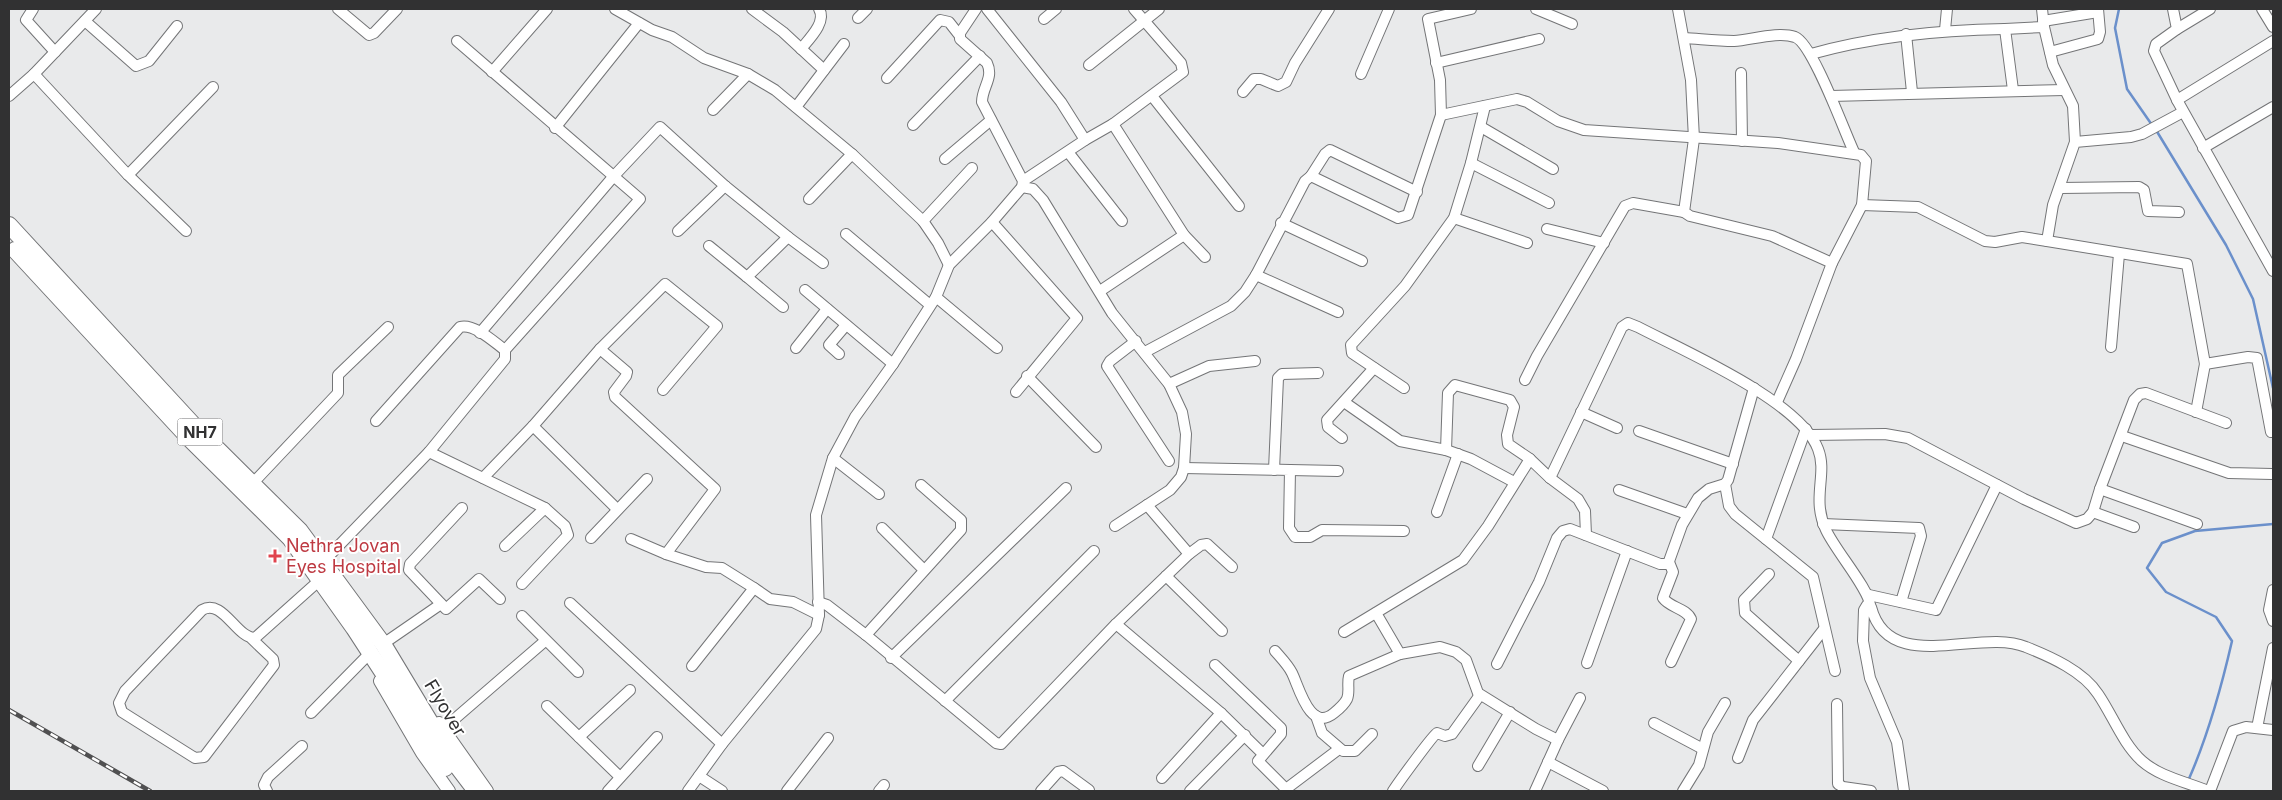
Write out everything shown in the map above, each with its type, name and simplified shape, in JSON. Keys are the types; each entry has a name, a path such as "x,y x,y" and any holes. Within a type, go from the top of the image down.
{"highway":[{"name":"NH7","path":"9,225 14,248 189,438 290,538 376,648"},
{"name":"NH7","path":"14,248 300,531 323,562 376,648"},
{"name":"Flyover","path":"376,648 462,791"},
{"name":"Flyover","path":"392,674 476,791"}],"street":[{"path":"33,9 26,20 54,52"},
{"path":"9,96 34,74 96,9"},
{"path":"338,9 369,35 374,33 397,9"},
{"path":"492,72 547,9"},
{"path":"752,9 824,70"},
{"path":"801,49 820,22 822,14 819,9"},
{"path":"858,18 866,9"},
{"path":"960,36 976,9"},
{"path":"987,9 1061,102 1085,140"},
{"path":"1044,19 1056,9"},
{"path":"688,791 722,744 816,629 819,615 816,514 833,458 855,417 893,364 933,301 949,265 992,222 1023,184 1085,140 1113,124 1181,75 1184,69 1134,9"},
{"path":"1089,66 1159,9"},
{"path":"1243,92 1254,79 1261,79 1278,86 1286,82 1294,63 1329,9"},
{"path":"1362,74 1389,9"},
{"path":"1311,176 1402,219 1410,212 1418,192 1441,115 1440,80 1428,19 1468,9"},
{"path":"1536,9 1572,24"},
{"path":"1678,9 1691,80 1694,139 1684,212"},
{"path":"1945,30 1947,9"},
{"path":"2042,9 2052,65 2074,113 2075,142 2061,188 2053,205 2047,241"},
{"path":"2173,9 2177,29"},
{"path":"2210,9 2177,29 2154,47 2158,62 2183,112 2273,271"},
{"path":"2262,9 2273,27"},
{"path":"619,10 639,23 672,37 704,58 748,74 776,90 852,154 922,221 938,243 949,265"},
{"path":"1811,54 1861,41 1906,34 1945,30 2005,29 2044,24 2098,11 2100,32 2098,39 2050,52"},
{"path":"887,78 940,20 949,22 962,40 980,56 989,68 990,76 984,88 982,102 1023,184 1033,189 1043,200 1112,313 1169,384 1182,412 1186,434 1184,468 1177,483 1115,526"},
{"path":"85,21 136,66 149,61 177,26"},
{"path":"555,128 639,23"},
{"path":"2005,29 2013,90"},
{"path":"1906,34 1912,92"},
{"path":"1684,38 1735,41 1753,37 1790,36 1802,42 1811,54 1831,96 1837,115 1854,152"},
{"path":"1436,63 1539,39"},
{"path":"323,562 429,452 505,359 505,350 639,201 638,197 555,128 457,41"},
{"path":"2177,100 2273,41"},
{"path":"796,107 844,44"},
{"path":"913,125 980,56"},
{"path":"1741,73 1742,141"},
{"path":"34,74 128,176 186,230"},
{"path":"713,110 748,74"},
{"path":"128,176 214,87"},
{"path":"1831,96 1912,92 2064,90"},
{"path":"1152,96 1239,206"},
{"path":"1441,115 1517,99 1527,102 1558,121 1584,130 1742,141 1861,154 1866,161 1862,205 1832,264 1777,402"},
{"path":"1404,388 1352,353 1351,346 1405,286 1454,218 1481,127 1485,106"},
{"path":"2203,148 2273,107"},
{"path":"2075,142 2142,134 2183,112"},
{"path":"945,159 991,120"},
{"path":"1113,124 1184,235 1205,257"},
{"path":"480,333 613,177 660,127 725,186 822,263"},
{"path":"1481,127 1553,169"},
{"path":"1145,352 1230,306 1244,292 1256,275 1305,181 1311,176 1325,154 1330,150 1418,192"},
{"path":"1068,152 1122,221"},
{"path":"809,198 852,154"},
{"path":"1471,163 1549,203"},
{"path":"922,221 972,168"},
{"path":"678,231 725,186"},
{"path":"2061,188 2141,188 2144,190 2148,211 2154,213 2179,212"},
{"path":"1525,380 1628,204 1633,203 1684,212 1690,216 1772,236 1832,264"},
{"path":"1862,205 1918,207 1985,241 1995,242 2022,237 2187,264 2205,364 2196,412"},
{"path":"1454,218 1527,243"},
{"path":"992,222 1076,316 1076,322 1016,392"},
{"path":"1281,224 1362,261"},
{"path":"1547,229 1604,243"},
{"path":"846,234 997,348"},
{"path":"1100,291 1184,235"},
{"path":"747,277 788,236"},
{"path":"709,246 783,307"},
{"path":"2111,347 2119,254"},
{"path":"1256,275 1338,312"},
{"path":"483,478 533,426 600,349 661,286 667,284 717,326 662,390"},
{"path":"805,290 893,364"},
{"path":"796,348 827,309"},
{"path":"1550,478 1622,327 1628,323 1754,388 1777,402 1808,432 1821,459 1818,501 1823,524 1842,560 1869,600 1877,624 1889,636 1922,645 1956,646 2001,640 2026,646 2070,668 2097,693 2117,726 2143,762 2182,782 2209,791 2231,734 2241,727 2273,730"},
{"path":"839,354 829,345 846,325"},
{"path":"376,422 458,328 465,326 480,333 505,350"},
{"path":"253,483 338,393 338,375 388,327"},
{"path":"1136,341 1110,360 1108,366 1169,461"},
{"path":"600,349 627,372 614,392 615,397 714,488 713,493 666,554"},
{"path":"2205,364 2248,356 2257,358 2271,432"},
{"path":"1169,384 1209,366 1254,361"},
{"path":"1342,438 1328,427 1326,423 1374,368"},
{"path":"1274,470 1278,378 1282,374 1318,373"},
{"path":"1028,376 1096,447"},
{"path":"1446,450 1448,393 1455,385 1512,401 1514,411 1507,441 1582,505 1586,519 1586,535"},
{"path":"1754,388 1725,484 1732,509 1813,577 1835,671"},
{"path":"1808,432 1885,434 1908,438 2071,522 2087,519 2093,512 2134,400 2140,394 2146,393 2226,423"},
{"path":"1344,402 1398,440 1458,454 1514,482"},
{"path":"1581,412 1617,428"},
{"path":"533,426 617,509"},
{"path":"1639,431 1732,464"},
{"path":"1766,539 1808,432"},
{"path":"2122,436 2229,473 2272,474"},
{"path":"429,452 545,508 565,526 568,535 522,584"},
{"path":"1437,512 1458,454"},
{"path":"833,458 879,494"},
{"path":"1344,632 1463,560 1493,519 1514,482 1530,459"},
{"path":"1184,468 1338,471"},
{"path":"1290,470 1289,528 1295,537 1310,537 1322,530 1404,531"},
{"path":"591,538 647,479"},
{"path":"1671,662 1691,619 1687,613 1666,602 1663,598 1673,572 1669,562 1687,514 1703,493 1725,484"},
{"path":"866,634 959,534 962,527 961,520 920,485"},
{"path":"1869,600 1901,602 1933,610 1938,608 1997,485"},
{"path":"891,658 1066,488"},
{"path":"2100,489 2197,524"},
{"path":"1619,490 1687,514"},
{"path":"1147,505 1189,554"},
{"path":"462,508 409,567 445,608 448,608 479,579 500,599"},
{"path":"505,546 545,508"},
{"path":"2093,512 2134,527"},
{"path":"1823,524 1919,528 1921,536 1901,602"},
{"path":"882,528 924,570"},
{"path":"1497,664 1539,582 1560,534 1570,529 1660,564 1669,562"},
{"path":"631,539 701,566 725,569 770,599 793,602 819,615"},
{"path":"818,602 827,605 866,634 891,658 996,744 1001,744 1116,624 1189,554 1201,545 1207,544 1232,567"},
{"path":"945,701 1094,551"},
{"path":"1587,663 1627,551"},
{"path":"1769,574 1744,600 1745,613 1799,661"},
{"path":"1166,576 1222,631"},
{"path":"250,638 271,657 274,665 204,757 195,758 122,712 119,703 125,691 206,608 218,610 250,638 258,637 321,579"},
{"path":"692,666 754,588"},
{"path":"2272,618 2269,610 2273,590"},
{"path":"1869,600 1864,610 1863,641 1870,678 1897,742 1903,791"},
{"path":"570,603 722,744"},
{"path":"311,713 376,648 441,604"},
{"path":"1376,613 1400,654"},
{"path":"522,616 578,672"},
{"path":"1116,624 1221,712 1263,754"},
{"path":"1738,758 1753,720 1824,629"},
{"path":"443,729 545,641"},
{"path":"1316,716 1326,719 1342,707 1347,699 1348,679 1353,673 1400,654 1440,647 1456,652 1466,660 1473,685 1480,695 1558,740"},
{"path":"376,648 407,672 443,729 488,791"},
{"path":"376,648 379,680 422,753 449,791"},
{"path":"2257,728 2273,648"},
{"path":"1275,651 1290,669 1302,698 1316,716 1322,733 1339,749 1346,752 1355,750 1372,734"},
{"path":"1215,665 1282,728 1281,734 1263,754 1259,763 1287,790 1339,749"},
{"path":"579,737 630,690"},
{"path":"1393,791 1421,755 1432,736 1437,733 1445,736 1452,734 1480,695"},
{"path":"1535,791 1558,740 1580,698"},
{"path":"1683,791 1694,775 1708,732 1725,703"},
{"path":"1837,704 1837,781 1843,789 1871,791"},
{"path":"547,706 620,777"},
{"path":"1162,778 1221,712"},
{"path":"1478,766 1510,712"},
{"path":"1654,722 1703,749"},
{"path":"1190,791 1245,735"},
{"path":"608,791 657,737"},
{"path":"787,791 828,738"},
{"path":"267,791 264,785 268,778 302,746"},
{"path":"1548,762 1602,791"},
{"path":"1041,791 1058,772 1063,771 1089,790"},
{"path":"699,776 722,791"}],"waterway":[{"path":"2119,9 2115,28 2127,89 2152,125"},
{"path":"2156,130 2226,245 2253,299 2273,388"},
{"path":"2188,781 2202,747 2232,641 2216,617 2166,592 2147,568 2162,543 2195,531 2273,524"}],"railway":[{"path":"9,710 150,791"}],"place":[{"name":"Nethra Jovan Eyes Hospital","path":"275,556"}]}
